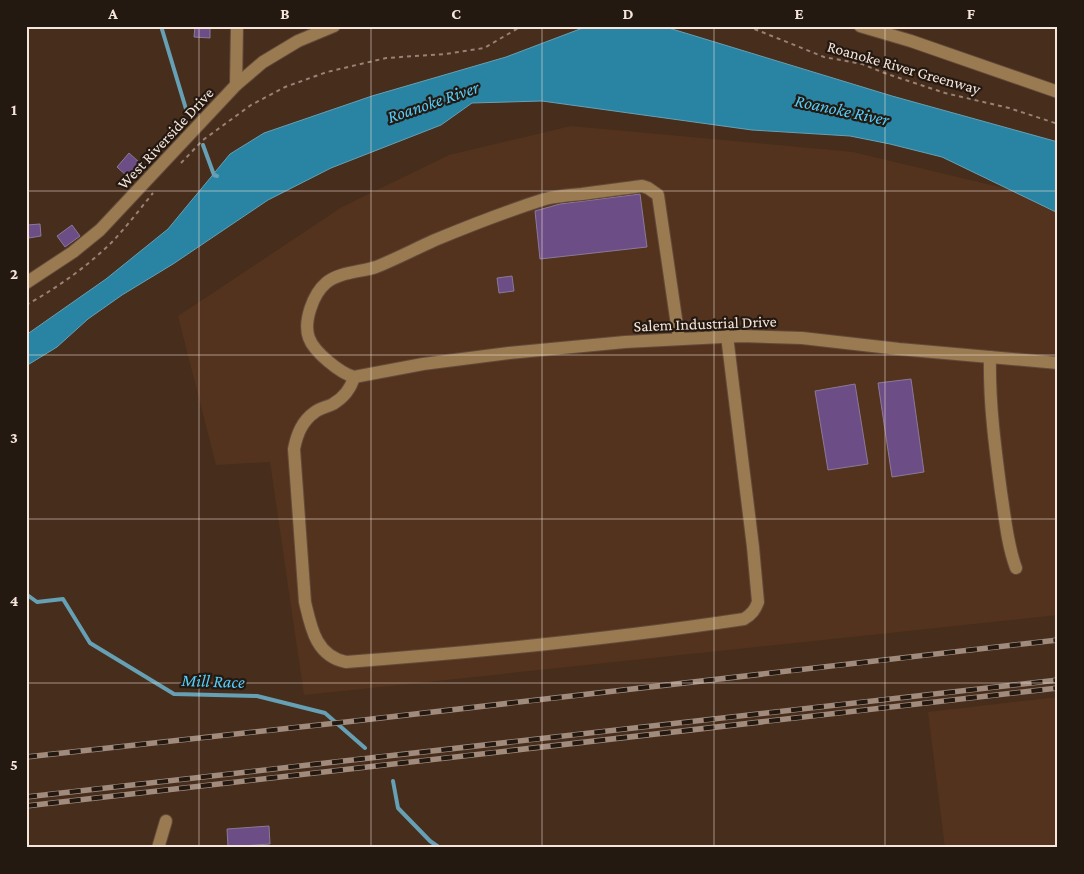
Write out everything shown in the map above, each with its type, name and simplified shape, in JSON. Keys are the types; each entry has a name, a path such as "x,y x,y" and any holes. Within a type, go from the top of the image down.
{"street":[{"path":"236,85 237,26"},
{"name":"West Riverside Drive","path":"26,283 73,252 100,230 236,85 273,55 298,41 334,26"},
{"path":"860,26 911,41 1058,92"},
{"path":"680,339 658,195 642,186 546,199 451,234 374,267 328,281 321,288 308,318 307,329 309,339 314,347 339,370 354,377 348,390 342,397 333,404 316,410 300,427 294,449 305,602 312,626 323,650 330,657 346,662 539,646 672,630 744,619 751,615 756,609 758,602 727,336"},
{"name":"Salem Industrial Drive","path":"354,377 423,364 508,353 625,342 727,336 802,338 899,349 1058,363"},
{"path":"990,357 989,387 997,463 1006,528 1016,568"},
{"path":"158,848 166,821"}],"path":[{"path":"177,163 182,162 203,140 251,105 285,87 327,72 386,58 446,54 484,48 522,26"},
{"name":"Roanoke River Greenway","path":"747,26 824,57 862,64 945,93 1009,108 1058,124"}],"shaded area":[{"path":"571,126 853,152 1058,201 1058,615 304,695 270,462 216,465 178,316 342,207 449,155"},
{"path":"1058,697 1058,848 945,848 928,712"}],"water":[{"name":"Roanoke River","path":"594,26 660,26 672,29 892,96 1058,142 1058,213 942,157 850,136 752,130 542,101 472,103 441,125 331,168 268,200 173,264 122,295 88,319 57,347 26,366 26,335 106,279 168,229 230,154 264,133 372,96 506,57 580,29"}],"building":[{"path":"195,26 210,26 210,38 194,37"},
{"path":"129,153 140,163 128,177 117,167"},
{"path":"640,194 647,247 540,259 535,211 560,204"},
{"path":"40,224 41,236 29,238 27,225"},
{"path":"72,225 80,236 65,247 57,236"},
{"path":"512,276 514,291 499,293 497,278"},
{"path":"911,379 924,472 892,477 878,383"},
{"path":"855,384 868,464 828,470 815,391"},
{"path":"269,826 270,844 228,847 227,829"}],"waterway":[{"path":"161,26 186,109"},
{"path":"203,145 214,175 217,176"},
{"name":"Mill Race","path":"26,594 37,602 63,599 90,643 174,694 257,696 325,713 365,748"},
{"name":"Mill Race","path":"393,781 398,808 430,841 440,848"}],"railway":[{"path":"26,757 1058,640"},
{"path":"26,797 1058,680"},
{"path":"26,806 1058,688"}]}
